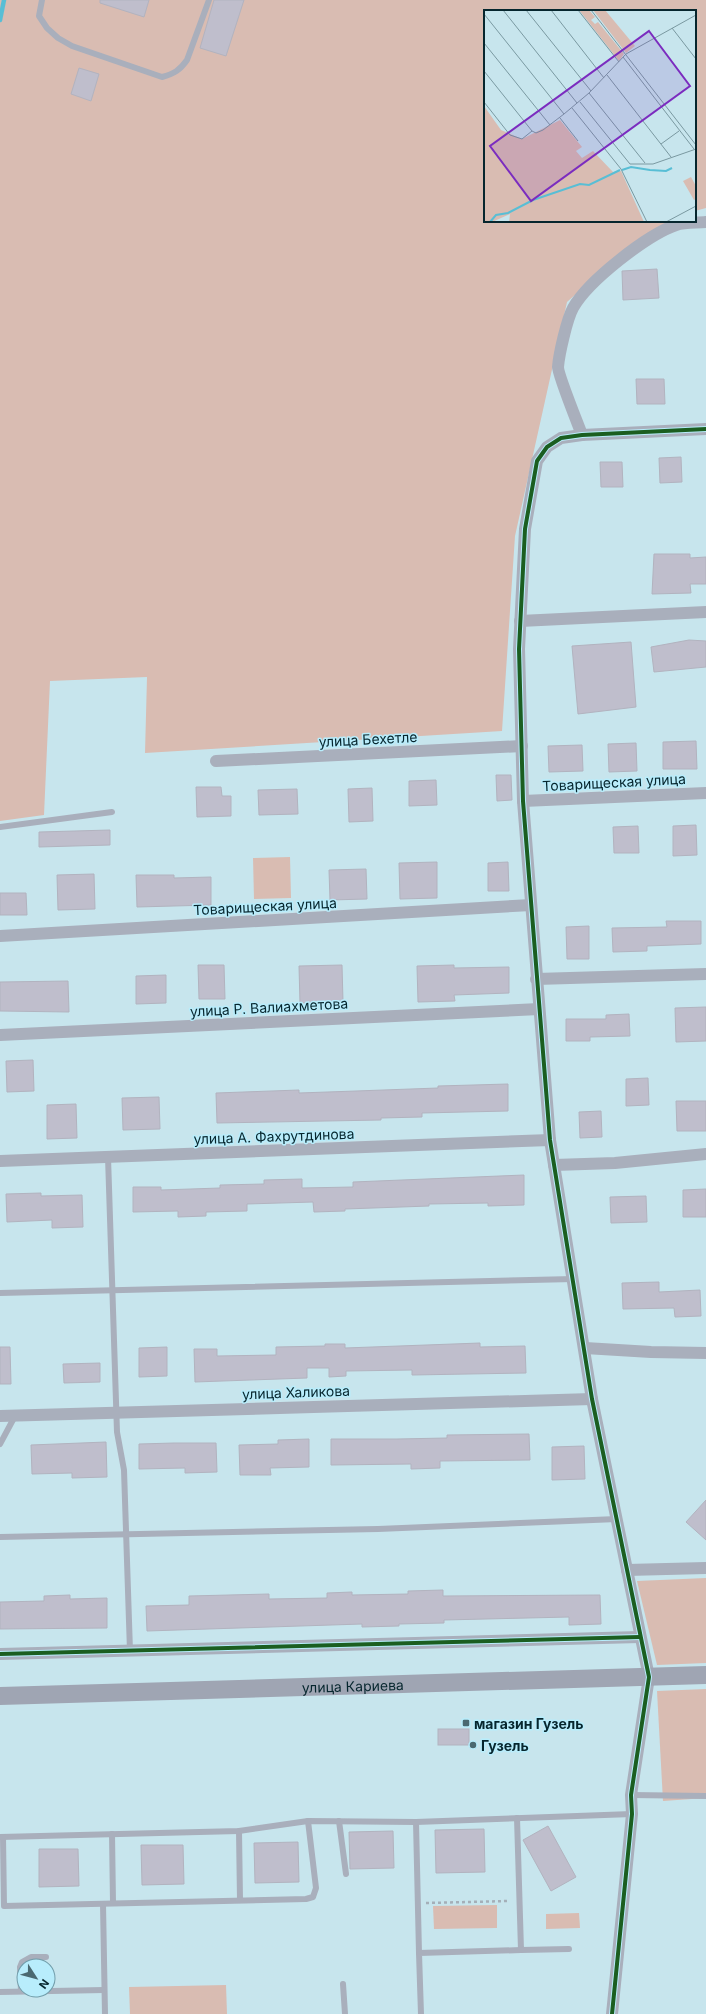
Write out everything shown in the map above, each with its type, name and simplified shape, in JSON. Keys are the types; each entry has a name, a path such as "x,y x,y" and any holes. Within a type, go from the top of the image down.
{"main road":[{"name":"улица Кариева","path":"0,1696 706,1675"}],"street":[{"path":"582,435 558,368 572,309 583,295 605,273 624,257 650,239 676,225 706,222"},
{"path":"612,2014 632,1814 631,1795 649,1677 592,1399 574,1279 550,1140 523,801 519,649 524,529 537,461 547,447 561,438 582,435 706,429"},
{"path":"520,620 706,612"},
{"name":"улица Бехетле","path":"216,761 522,746"},
{"name":"Товарищеская улица","path":"523,801 706,793"},
{"name":"Товарищеская улица","path":"0,936 531,905"},
{"path":"536,979 706,974"},
{"name":"улица Р. Валиахметова","path":"0,1035 539,1009"},
{"name":"улица А. Фахрутдинова","path":"0,1161 550,1140"},
{"path":"554,1165 615,1162 706,1154"},
{"path":"585,1348 651,1352 706,1353"},
{"name":"улица Халикова","path":"0,1416 592,1399"},
{"path":"626,1570 706,1568"},
{"path":"0,1654 640,1637"}],"lane":[{"path":"42,0 39,16 47,28 58,38 72,46 162,77 172,74 182,68 187,60 209,0"},
{"path":"0,826 112,812"},
{"path":"108,1157 117,1432 124,1470 130,1651"},
{"path":"0,1293 574,1279"},
{"path":"0,1444 15,1416"},
{"path":"0,1537 363,1529 617,1519"},
{"path":"631,1795 706,1796"},
{"path":"308,1821 316,1888 313,1896 306,1899 2,1906 1,1837 239,1831 308,1821 416,1822 632,1814"},
{"path":"516,1818 521,1950"},
{"path":"339,1821 346,1874"},
{"path":"416,1822 420,2014"},
{"path":"239,1831 240,1900"},
{"path":"112,1834 113,1904"},
{"path":"102,1904 105,2014"},
{"path":"419,1953 569,1949"},
{"path":"29,1958 46,1957"},
{"path":"343,1984 345,2014"},
{"path":"56,1991 104,1990"},
{"path":"0,1992 16,1991"}],"path":[{"path":"418,1904 520,1901"}],"shaded area":[{"path":"0,0 706,0 706,208 696,211 696,10 484,10 484,222 672,222 631,245 567,302 515,536 502,731 145,753 147,677 50,681 44,815 0,821"},
{"path":"290,857 291,898 254,899 253,858"},
{"path":"706,1578 706,1663 657,1665 637,1581"},
{"path":"706,1689 706,1798 663,1801 657,1691"},
{"path":"497,1905 497,1928 434,1929 433,1906"},
{"path":"579,1913 580,1928 546,1929 546,1914"},
{"path":"226,1985 227,2014 130,2014 129,1987"}],"building":[{"path":"100,0 149,0 144,17 100,3"},
{"path":"214,0 244,0 226,56 200,48"},
{"path":"79,68 99,74 91,101 71,94"},
{"path":"657,269 659,298 623,300 622,271"},
{"path":"636,379 664,379 665,404 637,404"},
{"path":"681,457 682,482 660,483 659,458"},
{"path":"600,462 622,462 623,487 601,487"},
{"path":"654,554 690,554 690,558 706,557 706,584 690,584 691,593 652,594"},
{"path":"689,640 706,641 706,667 654,672 651,647"},
{"path":"631,642 636,707 578,714 572,646"},
{"path":"696,741 697,769 663,769 663,742"},
{"path":"636,743 637,771 609,772 608,744"},
{"path":"582,745 583,771 549,772 548,746"},
{"path":"496,775 511,775 512,800 497,801"},
{"path":"436,780 437,805 409,806 409,781"},
{"path":"196,787 221,787 222,796 231,796 231,816 197,817"},
{"path":"372,788 373,821 349,822 348,789"},
{"path":"297,789 298,814 259,815 258,790"},
{"path":"696,825 697,855 673,856 673,826"},
{"path":"638,826 639,853 614,853 613,827"},
{"path":"110,830 110,845 39,847 39,832"},
{"path":"437,862 437,898 400,899 399,863"},
{"path":"508,862 509,891 488,891 488,863"},
{"path":"366,869 367,899 330,900 329,870"},
{"path":"94,874 95,909 58,910 57,875"},
{"path":"136,875 174,875 174,878 211,877 211,905 137,907"},
{"path":"0,893 26,893 27,915 0,915"},
{"path":"666,921 701,921 701,944 647,946 647,951 613,952 612,928 667,927"},
{"path":"589,926 589,959 567,959 566,927"},
{"path":"198,965 224,965 225,999 199,999"},
{"path":"342,965 343,1002 300,1003 299,966"},
{"path":"454,965 454,968 509,967 509,993 454,995 455,1001 418,1002 417,966"},
{"path":"166,975 166,1003 136,1004 136,976"},
{"path":"68,981 69,1012 0,1011 0,982"},
{"path":"706,1007 706,1041 676,1042 675,1008"},
{"path":"629,1014 630,1036 590,1037 590,1041 566,1041 566,1019 606,1019 606,1015"},
{"path":"33,1060 34,1091 7,1092 6,1061"},
{"path":"648,1078 649,1105 626,1106 626,1079"},
{"path":"508,1084 508,1111 422,1113 422,1117 381,1118 381,1120 217,1123 216,1093 299,1090 299,1093"},
{"path":"159,1097 160,1129 123,1130 122,1098"},
{"path":"676,1101 706,1101 706,1131 677,1131"},
{"path":"76,1104 77,1138 47,1139 47,1105"},
{"path":"601,1111 602,1137 580,1138 579,1112"},
{"path":"524,1175 524,1205 488,1206 488,1203 429,1204 429,1206 345,1209 345,1211 314,1212 313,1202 247,1204 247,1211 206,1212 206,1216 178,1217 178,1211 133,1212 133,1187 161,1187 161,1190 220,1188 220,1185 264,1184 264,1180 302,1179 302,1188 353,1187 353,1182"},
{"path":"706,1189 706,1217 683,1217 683,1190"},
{"path":"41,1193 41,1196 82,1195 83,1227 52,1228 52,1220 7,1222 6,1194"},
{"path":"646,1196 647,1222 611,1223 610,1197"},
{"path":"659,1282 659,1292 700,1290 701,1316 675,1317 674,1308 623,1309 622,1283"},
{"path":"480,1343 480,1347 525,1346 526,1373 412,1375 412,1370 346,1371 346,1376 329,1377 329,1368 307,1368 307,1378 195,1382 194,1349 217,1349 217,1356 276,1355 276,1347 325,1346 325,1344 345,1344 345,1348"},
{"path":"0,1347 10,1347 11,1384 0,1384"},
{"path":"167,1347 167,1376 139,1377 139,1348"},
{"path":"100,1363 100,1382 64,1383 63,1364"},
{"path":"529,1434 530,1460 440,1461 440,1468 411,1469 411,1464 331,1465 331,1439 447,1438 447,1435"},
{"path":"309,1439 309,1467 270,1468 271,1475 240,1475 239,1445 278,1444 278,1440"},
{"path":"106,1442 107,1477 72,1478 72,1473 32,1474 31,1445"},
{"path":"216,1443 217,1472 185,1473 185,1468 139,1469 139,1444"},
{"path":"584,1446 585,1479 552,1480 552,1447"},
{"path":"706,1500 706,1540 686,1522"},
{"path":"443,1590 443,1596 600,1595 601,1624 569,1625 569,1617 444,1620 444,1623 399,1624 399,1626 362,1627 362,1624 147,1631 146,1606 189,1605 189,1596 269,1594 269,1599 327,1598 327,1593 352,1592 352,1595 408,1594 408,1591"},
{"path":"70,1595 70,1599 107,1598 107,1628 0,1629 0,1602 44,1601 44,1596"},
{"path":"438,1729 469,1729 469,1745 438,1745"},
{"path":"548,1826 576,1877 551,1891 523,1840"},
{"path":"484,1829 485,1872 436,1873 435,1830"},
{"path":"393,1831 394,1868 350,1869 349,1832"},
{"path":"298,1842 299,1882 255,1883 254,1843"},
{"path":"141,1845 183,1845 184,1884 142,1885"},
{"path":"39,1849 78,1849 79,1886 39,1887"}],"waterway":[{"path":"0,20 4,0"}],"cycle path":[{"path":"612,2014 632,1814 631,1795 649,1677 592,1399 550,1140 523,801 519,649 525,529 537,461 547,447 561,438 582,435 706,429"},
{"path":"0,1654 640,1637"}],"place":[{"name":"магазин Гузель","path":"466,1723"},
{"name":"Гузель","path":"473,1745"}]}
